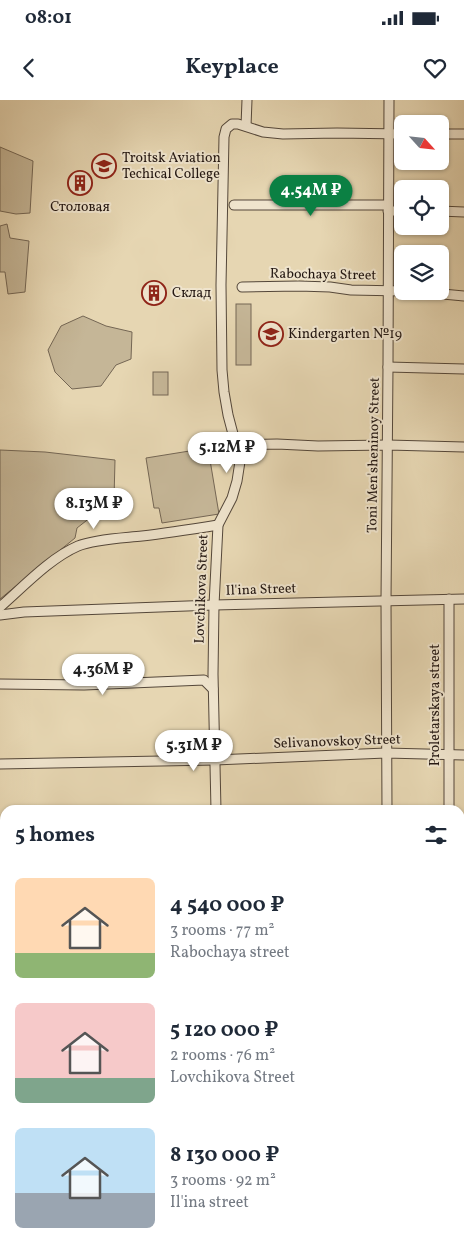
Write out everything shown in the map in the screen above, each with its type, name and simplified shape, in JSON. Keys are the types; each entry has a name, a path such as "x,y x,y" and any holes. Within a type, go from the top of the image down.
{"street":[{"path":"247,100 246,126 263,132 282,134 394,135"},
{"name":"Toni Men'sheninoy Street","path":"387,805 388,100"},
{"name":"Lovchikova Street","path":"216,805 213,674 218,525 232,498 241,455 228,415 222,370 221,285 224,137 226,129 232,124 246,126"},
{"path":"449,134 464,134"},
{"path":"234,205 394,209"},
{"path":"449,212 464,212"},
{"name":"Rabochaya Street","path":"242,287 299,286 351,290 394,290"},
{"path":"449,295 464,296"},
{"path":"388,367 464,368"},
{"path":"239,445 388,445 464,448"},
{"path":"0,607 39,572 79,546 103,540 218,525"},
{"name":"Proletarskaya street","path":"448,599 449,805"},
{"name":"Il'ina Street","path":"0,615 24,612 214,605 464,599"},
{"path":"0,684 84,685 204,680 213,674"},
{"path":"204,680 213,689"},
{"name":"Selivanovskoy Street","path":"0,764 215,760 386,753 464,755"}],"shaded area":[{"path":"0,147 33,161 30,213 16,214 0,211"},
{"path":"7,224 10,238 29,241 25,292 8,294 5,272 0,272 0,226"},
{"path":"236,304 251,304 251,365 236,365"},
{"path":"83,316 106,326 132,332 131,359 116,365 101,386 72,389 55,372 48,350 61,326"},
{"path":"153,372 168,372 168,395 153,395"},
{"path":"208,448 219,514 162,523 159,508 154,508 146,458"},
{"path":"0,450 45,452 115,460 114,499 77,528 75,538 0,599"}],"place":[{"name":"Troitsk Aviation Techical College","path":"104,166"},
{"name":"Столовая","path":"80,183"},
{"name":"Склад","path":"154,293"},
{"name":"Kindergarten №19","path":"271,334"}]}
